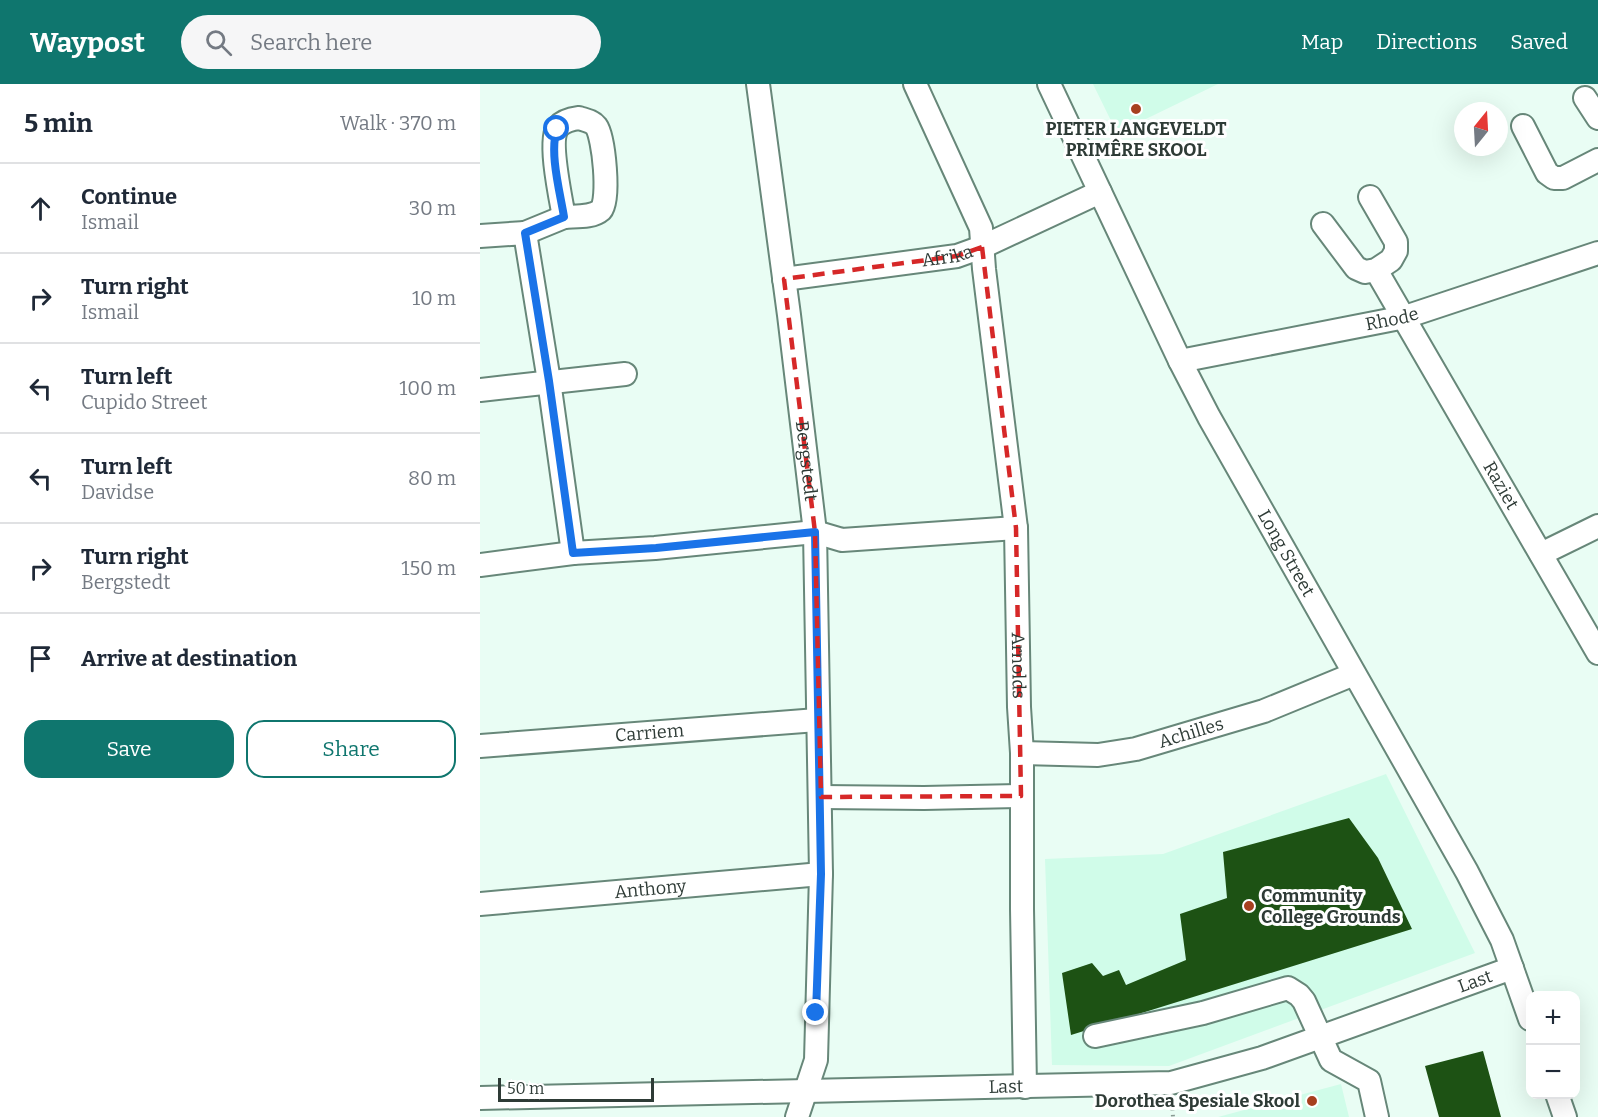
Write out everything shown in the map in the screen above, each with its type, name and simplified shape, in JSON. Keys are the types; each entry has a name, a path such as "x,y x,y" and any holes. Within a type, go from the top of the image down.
{"street":[{"name":"Bergstedt","path":"758,84 815,543 821,796 816,1060 797,1117"},
{"name":"Arnolds","path":"915,84 981,228 1016,528 1022,753 1025,1087"},
{"name":"Long Street","path":"1049,84 1180,361 1209,417 1467,872 1502,940 1526,1008"},
{"path":"1586,98 1598,118"},
{"path":"1523,126 1547,173 1554,178 1563,178 1596,169"},
{"name":"Afrika","path":"784,279 957,256 982,247 1100,192"},
{"path":"1323,224 1356,268 1365,272 1376,270 1391,260 1396,251 1396,242 1370,197"},
{"path":"480,236 525,233 564,217"},
{"path":"525,233 573,553"},
{"name":"Rhode","path":"1180,361 1405,317 1598,253"},
{"name":"Raziet","path":"1376,270 1598,653"},
{"path":"480,390 625,374"},
{"path":"1541,554 1598,526"},
{"path":"480,565 573,553 815,543 1016,528"},
{"name":"Achilles","path":"1022,753 1098,755 1136,749 1264,711 1354,674"},
{"name":"Carriem","path":"480,746 818,720"},
{"path":"821,796 924,798 1021,796"},
{"name":"Anthony","path":"480,904 821,874"},
{"name":"Last","path":"480,1098 1171,1083 1262,1058 1512,968"},
{"path":"1095,1036 1203,1013 1288,988 1304,1001 1330,1060 1369,1081 1377,1117"},
{"path":"1559,1099 1566,1117"}],"highlighted area":[{"path":"982,247 1016,528 1021,796 821,797 815,532 784,279 957,256"}],"shaded area":[{"name":"PIETER LANGEVELDT PRIMÊRE SKOOL","path":"1093,84 1218,84 1117,133"},
{"name":"Community College Grounds","path":"1386,774 1475,953 1169,1066 1052,1065 1045,859 1163,854"},
{"name":"Dorothea Spesiale Skool","path":"1341,1084 1349,1117 1218,1117"}],"building":[{"path":"1349,818 1378,858 1412,929 1071,1035 1062,973 1092,963 1103,976 1119,970 1126,985 1186,960 1180,914 1227,898 1223,852"},
{"path":"1483,1051 1501,1117 1439,1117 1425,1066"}],"place":[{"name":"PIETER LANGEVELDT PRIMÊRE SKOOL","path":"1136,109"},
{"name":"Community College Grounds","path":"1249,906"},
{"name":"Dorothea Spesiale Skool","path":"1312,1101"}],"route":[{"path":"557,129 554,136 556,173 564,217 525,233 573,553 656,548 815,532 818,750 821,796 816,1013"}]}
